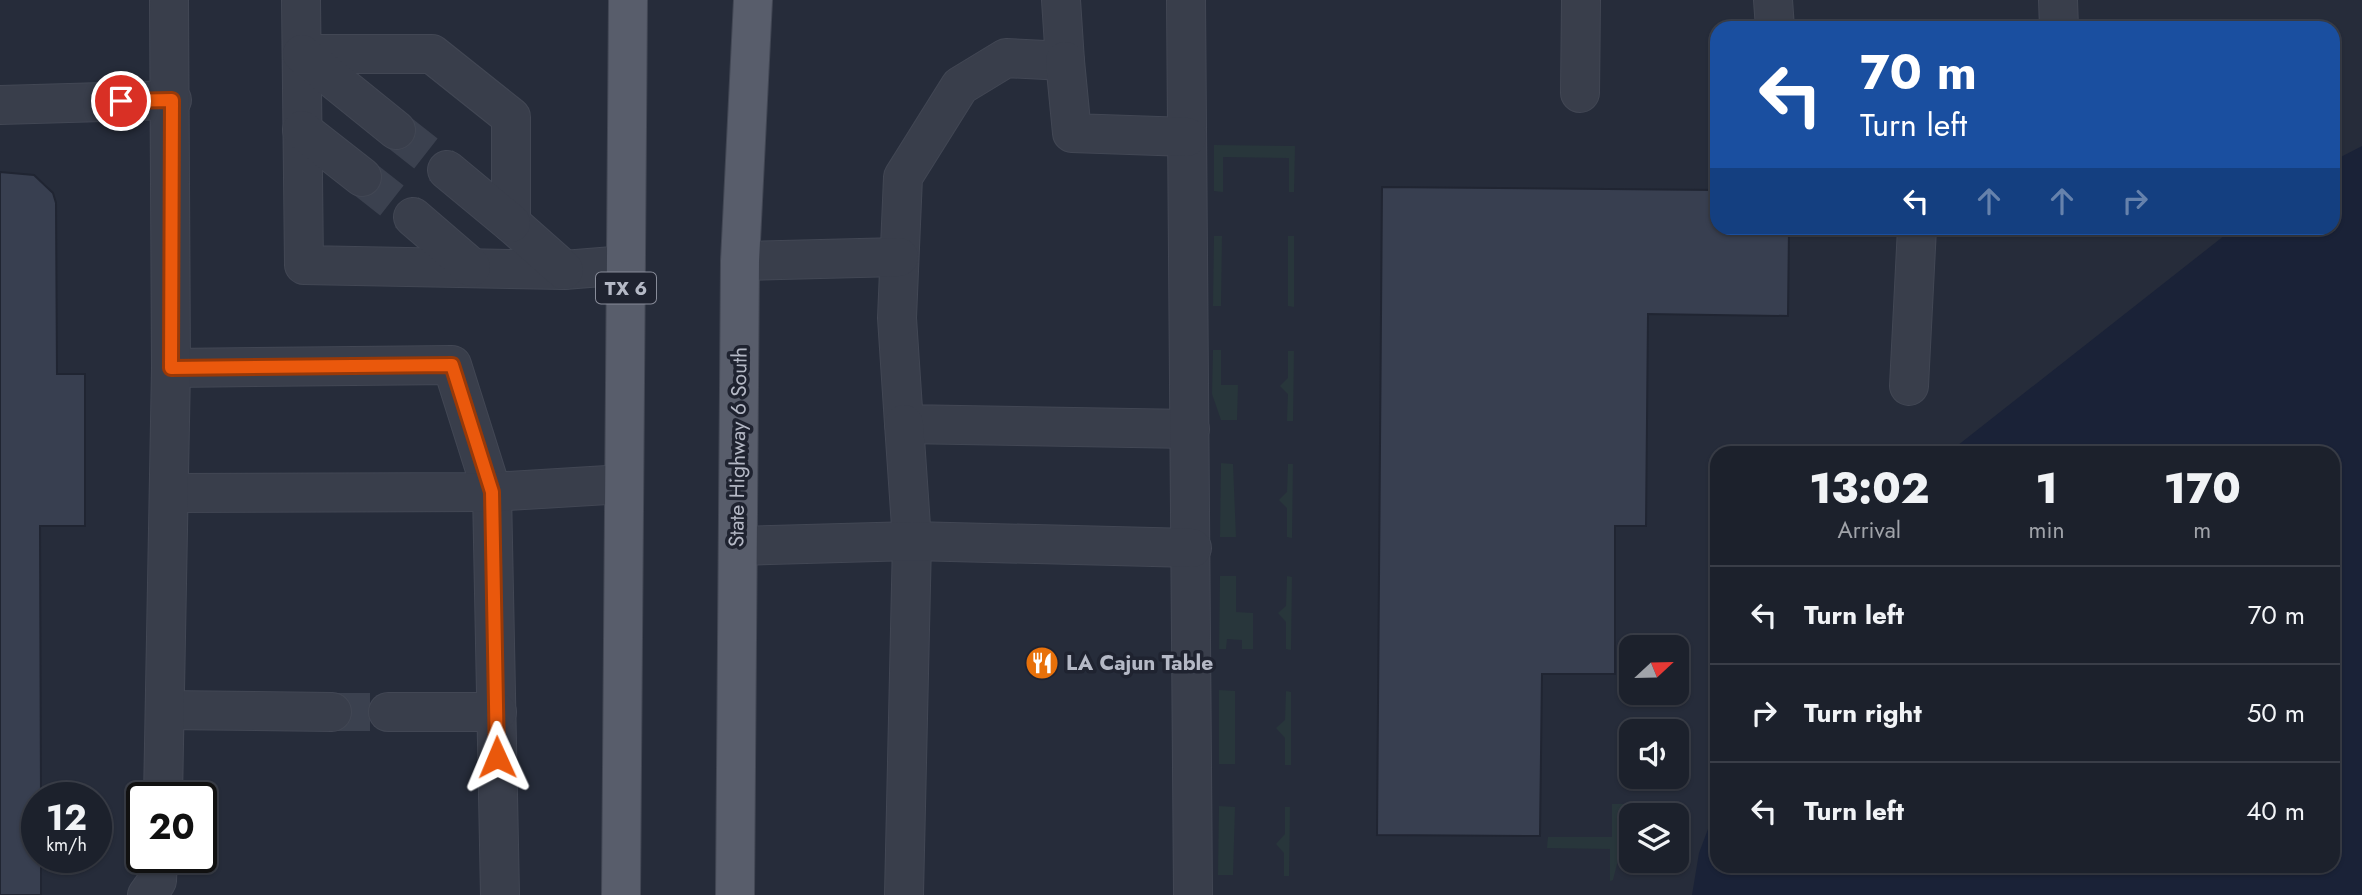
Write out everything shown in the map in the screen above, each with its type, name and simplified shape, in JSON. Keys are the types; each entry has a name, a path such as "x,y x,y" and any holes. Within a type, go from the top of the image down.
{"main road":[{"name":"TX 6","path":"621,895 628,0"},
{"name":"State Highway 6 South","path":"735,895 740,261 753,0"}],"lane":[{"path":"163,782 171,368 172,100 169,0"},
{"path":"301,0 304,265 564,270 626,265"},
{"path":"1061,0 1072,134 1186,138"},
{"path":"1186,0 1193,895"},
{"path":"1580,93 1581,0"},
{"path":"1773,0 1774,21"},
{"path":"2058,0 2059,21"},
{"path":"302,54 396,130"},
{"path":"302,54 432,54 511,117 510,223"},
{"path":"904,895 912,541 897,318 903,177 960,86 1006,58 1065,61"},
{"path":"0,105 172,100"},
{"path":"302,130 362,177"},
{"path":"447,170 564,270"},
{"path":"413,217 471,267"},
{"path":"1909,386 1917,235"},
{"path":"740,261 899,257"},
{"path":"171,368 452,365 492,492 500,895"},
{"path":"904,424 1190,429"},
{"path":"169,493 492,492 624,484"},
{"path":"737,546 912,541 1192,548"},
{"path":"164,710 332,712"},
{"path":"388,712 496,712"},
{"path":"147,895 157,881 158,873"}],"shaded area":[{"path":"1214,145 1295,146 1294,192 1289,192 1289,158 1223,157 1223,192 1214,191"},
{"path":"1214,236 1222,236 1221,306 1213,306"},
{"path":"1288,236 1294,236 1294,307 1288,306"},
{"path":"1213,350 1221,350 1221,385 1238,385 1237,420 1221,420 1212,394"},
{"path":"1288,351 1294,351 1293,421 1287,421 1288,394 1280,386 1288,378"},
{"path":"1221,463 1233,464 1236,537 1220,537"},
{"path":"1288,464 1293,464 1292,538 1287,537 1287,508 1279,500 1287,492"},
{"path":"1220,576 1236,576 1236,612 1253,613 1253,649 1242,649 1242,640 1227,639 1226,649 1219,649"},
{"path":"1287,576 1292,577 1291,650 1286,649 1286,622 1278,613 1286,606"},
{"path":"1219,690 1235,691 1235,764 1219,764"},
{"path":"1286,691 1291,692 1291,765 1285,765 1285,738 1276,728 1285,720"},
{"path":"1612,804 1619,804 1619,856 1613,880 1610,881 1610,849 1547,848 1548,837 1612,837"},
{"path":"1219,806 1235,807 1233,875 1218,875"},
{"path":"1285,807 1290,807 1289,876 1284,876 1284,853 1276,844 1285,834"}],"water":[{"path":"2362,146 2362,895 1692,895 1699,853 1710,824 1710,873 2340,873 2340,446 1957,446 2225,235 2340,235 2340,157"}],"building":[{"path":"0,172 34,175 53,193 56,203 57,374 85,374 85,526 40,526 41,782 21,782 21,873 41,873 41,895 0,895"},
{"path":"1382,187 1710,190 1710,235 1789,235 1788,316 1648,314 1646,526 1615,526 1615,674 1542,674 1540,836 1377,835"}],"tunnel":[{"path":"396,130 447,170"},
{"path":"362,177 413,217"},
{"path":"332,712 388,712"}],"place":[{"name":"LA Cajun Table","path":"1042,663"}],"route":[{"path":"121,101 172,100 171,368 452,365 492,492 497,757"}]}
